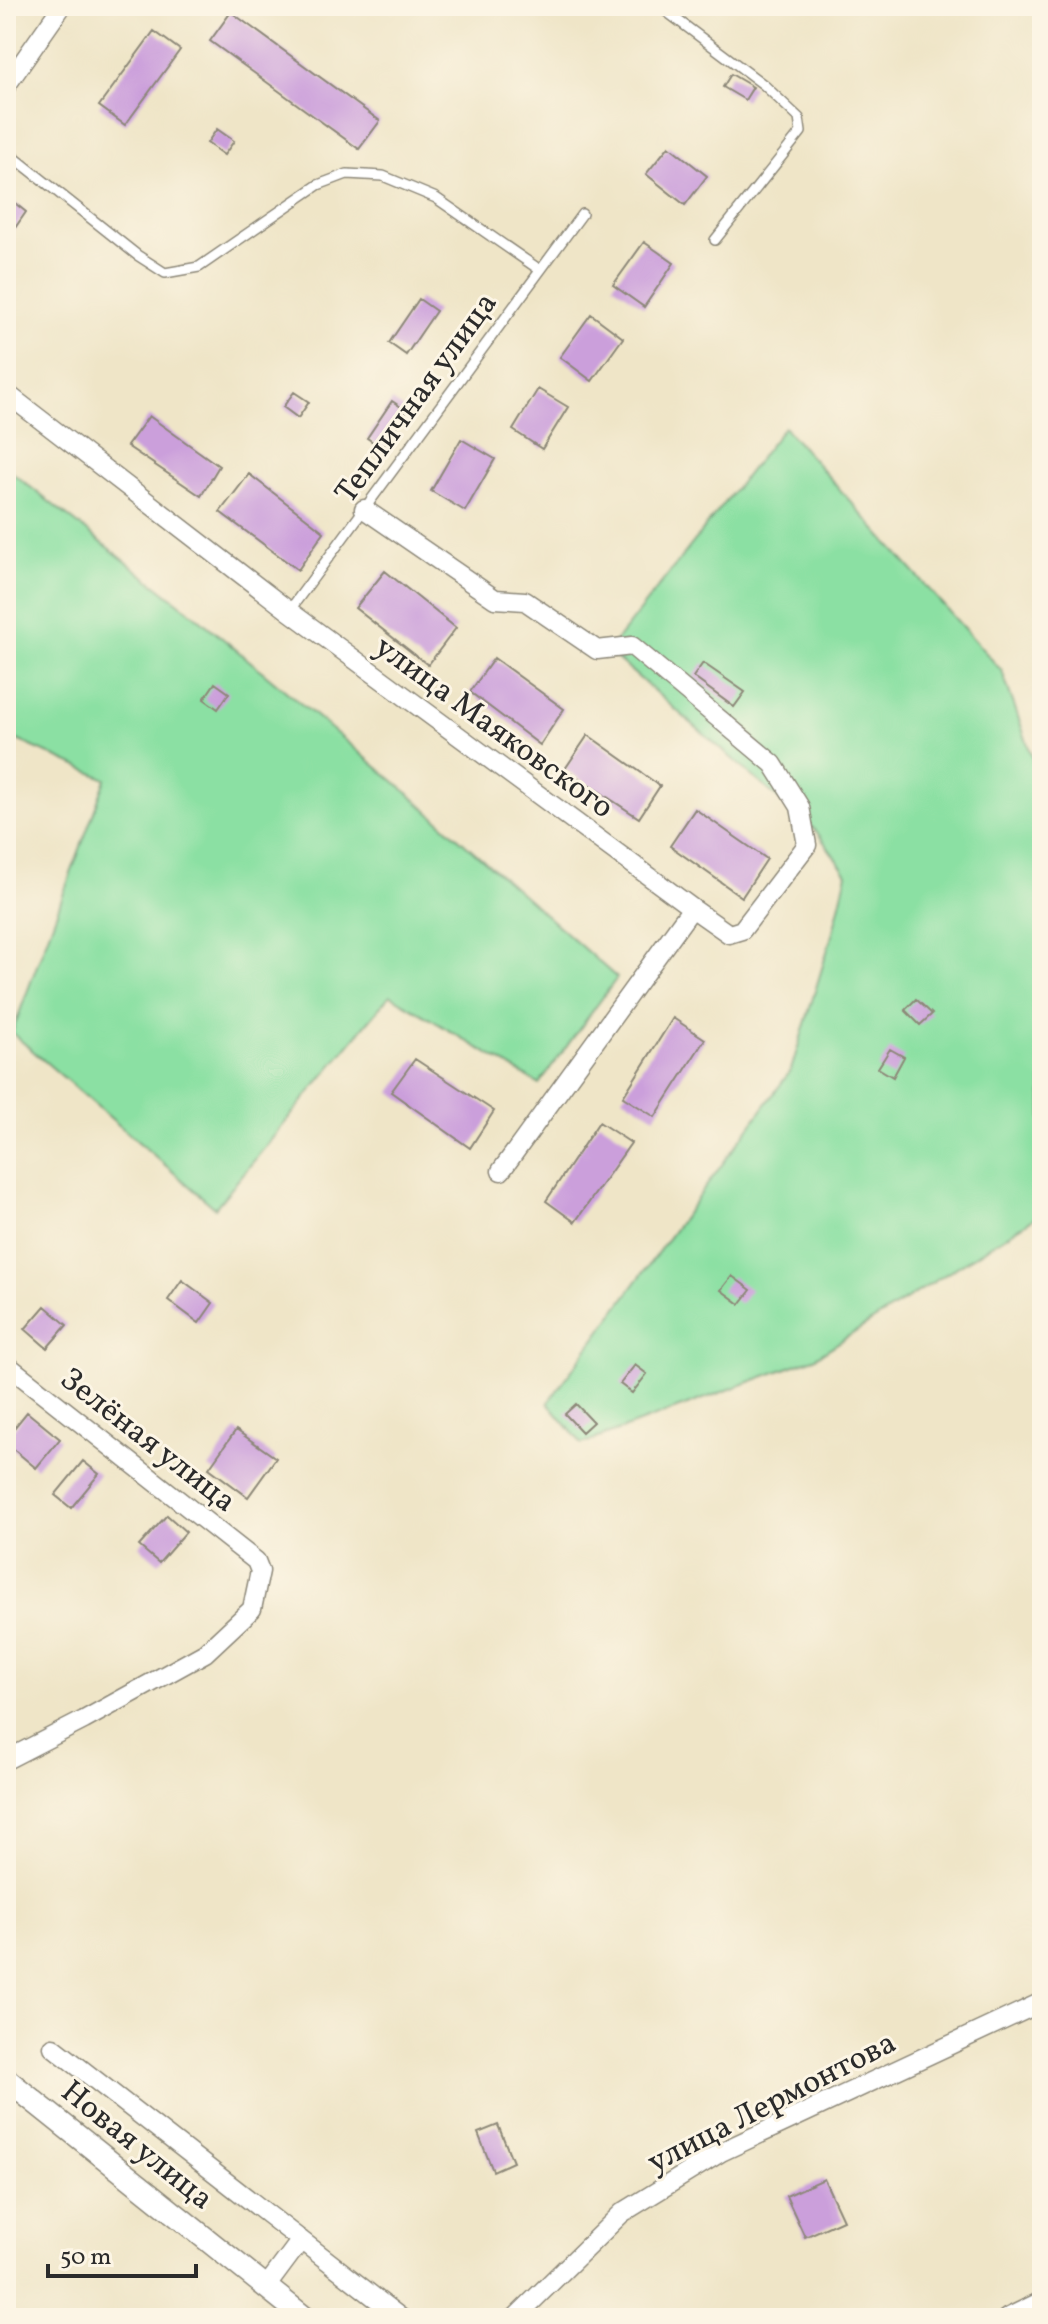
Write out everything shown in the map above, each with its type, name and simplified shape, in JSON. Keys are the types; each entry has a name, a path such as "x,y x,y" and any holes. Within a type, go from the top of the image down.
{"street":[{"path":"6,86 62,6"},
{"name":"улица Маяковского","path":"6,393 289,611 692,908 729,934 742,930 807,845 800,807 773,764 632,646 597,650 525,601 495,599 364,509"},
{"path":"501,1171 692,908"},
{"name":"Зелёная улица","path":"6,1364 256,1561 260,1571 252,1609 205,1653 6,1760"},
{"name":"улица Лермонтова","path":"515,2318 622,2213 721,2152 1042,2002"},
{"path":"53,2047 401,2318"},
{"name":"Новая улица","path":"6,2079 305,2318"},
{"path":"266,2287 301,2240"},
{"path":"1007,2318 1042,2301"}],"lane":[{"path":"659,6 764,85 799,118 801,132 715,240"},
{"path":"6,151 137,255 165,273 199,267 318,185 347,174 383,176 436,198 540,270"},
{"name":"Тепличная улица","path":"289,611 582,214"}],"green space":[{"path":"784,427 1002,671 1042,785 1042,1213 814,1358 582,1444 548,1403 791,1070 833,932 847,874 816,831 608,651"},
{"path":"6,468 197,617 402,788 617,978 539,1084 390,995 215,1208 12,1033 106,779 6,735"}],"building":[{"path":"231,12 380,121 359,149 210,41"},
{"path":"154,31 180,50 125,125 99,106"},
{"path":"731,74 753,87 745,100 723,87"},
{"path":"217,129 234,141 224,155 207,143"},
{"path":"669,146 707,176 685,205 646,174"},
{"path":"6,196 26,212 6,241"},
{"path":"644,242 674,263 644,307 613,285"},
{"path":"419,299 436,311 406,355 389,343"},
{"path":"591,314 623,338 592,381 560,357"},
{"path":"538,389 568,407 542,449 513,430"},
{"path":"294,392 309,402 298,418 283,407"},
{"path":"392,401 407,411 382,448 367,438"},
{"path":"149,416 219,466 201,496 127,446"},
{"path":"461,439 495,459 465,511 431,491"},
{"path":"249,474 324,532 298,570 220,512"},
{"path":"385,571 456,628 428,665 355,608"},
{"path":"494,658 564,709 540,745 470,692"},
{"path":"703,663 745,692 734,707 693,677"},
{"path":"215,683 229,693 218,709 204,699"},
{"path":"588,735 660,786 639,818 565,769"},
{"path":"695,809 767,859 742,897 670,846"},
{"path":"916,999 932,1014 920,1025 905,1010"},
{"path":"673,1018 705,1039 655,1117 623,1097"},
{"path":"890,1049 904,1057 893,1077 878,1068"},
{"path":"415,1059 494,1111 470,1148 391,1092"},
{"path":"599,1122 631,1143 575,1222 546,1201"},
{"path":"732,1276 751,1290 740,1304 721,1290"},
{"path":"182,1280 213,1303 199,1323 168,1300"},
{"path":"45,1306 67,1325 47,1348 25,1329"},
{"path":"635,1365 647,1374 632,1393 620,1384"},
{"path":"576,1404 593,1422 582,1432 565,1414"},
{"path":"27,1412 60,1439 36,1468 6,1443 6,1438"},
{"path":"236,1430 276,1458 248,1497 209,1468"},
{"path":"83,1461 99,1474 71,1508 55,1495"},
{"path":"167,1515 186,1532 159,1563 139,1546"},
{"path":"498,2125 513,2162 493,2171 478,2133"},
{"path":"824,2179 843,2220 805,2237 786,2196"}]}
